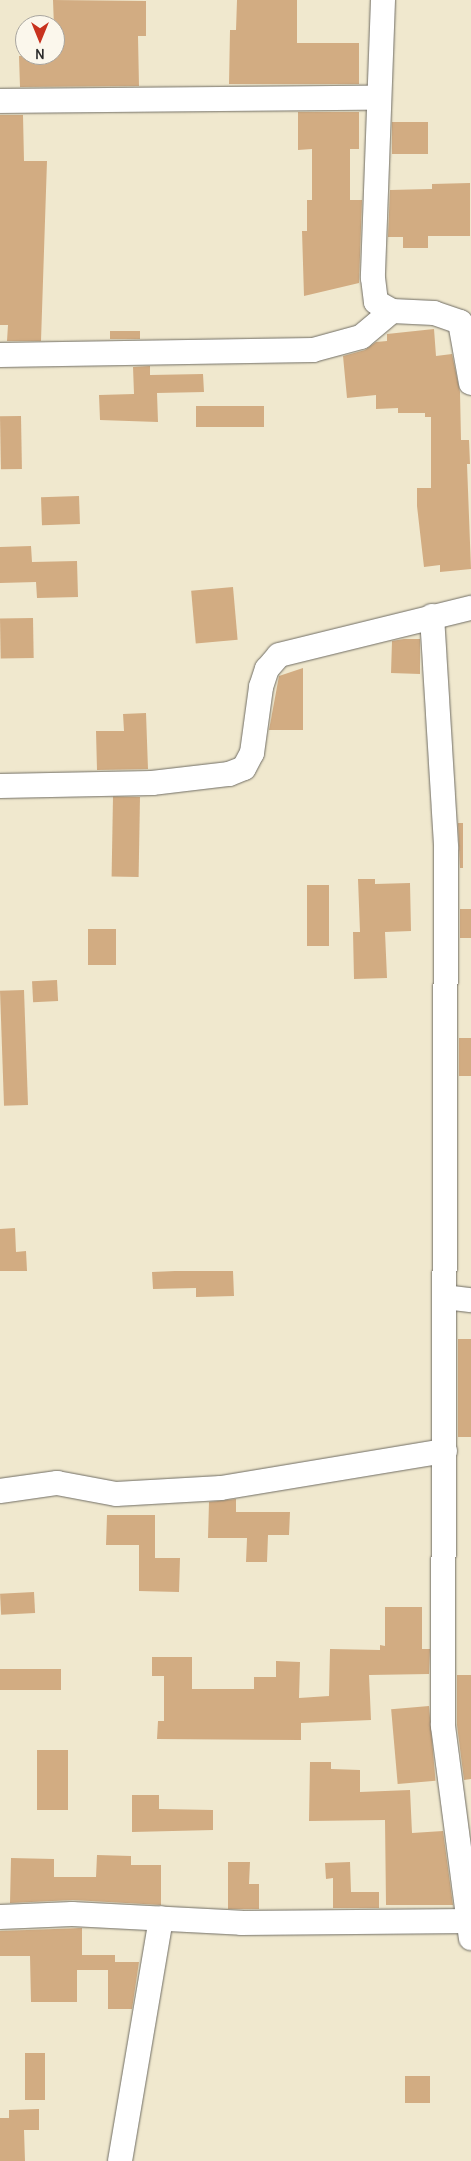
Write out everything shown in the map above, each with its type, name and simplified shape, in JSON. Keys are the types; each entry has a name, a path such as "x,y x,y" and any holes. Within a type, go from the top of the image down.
{"street":[{"path":"383,0 373,278 376,302 392,311 434,313 460,322 471,383"},
{"path":"0,101 379,98"},
{"path":"0,355 313,350 362,337 392,311"},
{"path":"0,786 152,783 229,774 244,768 252,753 261,687 266,669 280,655 432,616 471,608"},
{"path":"0,1917 72,1914 241,1922 470,1927 443,1726 446,847 432,616"},
{"path":"445,1297 471,1300"},
{"path":"0,1491 57,1483 116,1494 221,1488 445,1451"},
{"path":"120,2161 160,1918"}],"building":[{"path":"53,0 146,1 146,36 138,36 139,86 20,87 19,65 65,65 65,15 54,15"},
{"path":"237,0 297,0 297,43 359,43 359,84 229,84 230,30 236,30"},
{"path":"298,112 359,112 359,149 350,149 350,200 362,200 359,283 304,296 302,231 307,231 307,200 312,200 312,149 298,150"},
{"path":"0,115 23,115 24,161 47,161 41,341 7,341 8,325 0,325"},
{"path":"392,122 428,122 428,154 392,154"},
{"path":"470,183 470,236 428,236 428,248 403,248 403,237 388,237 390,190 432,189 432,184"},
{"path":"434,329 436,356 452,354 460,392 461,440 469,440 470,464 467,464 471,569 440,572 440,565 424,567 417,506 417,488 431,488 431,417 425,417 425,413 398,413 398,408 376,409 376,395 347,398 343,356 365,350 376,342 387,341 387,334"},
{"path":"110,331 140,331 140,339 110,339"},
{"path":"150,366 150,375 203,374 204,392 157,393 158,422 100,420 99,395 134,394 133,367"},
{"path":"196,406 264,406 264,427 196,427"},
{"path":"0,416 21,416 22,469 1,469"},
{"path":"79,496 80,524 42,525 41,497"},
{"path":"31,546 32,562 77,561 78,597 37,598 36,582 0,583 0,547"},
{"path":"233,587 238,640 196,643 191,591"},
{"path":"33,618 34,658 1,659 0,619"},
{"path":"420,639 420,674 391,673 392,641"},
{"path":"303,668 303,730 269,730 279,676"},
{"path":"146,713 148,769 97,770 96,731 124,731 123,714"},
{"path":"113,797 140,797 139,877 112,877"},
{"path":"458,823 463,823 463,868 460,868"},
{"path":"358,879 375,879 375,884 410,883 411,931 385,932 387,978 354,979 353,932 360,932"},
{"path":"307,885 329,885 329,946 307,946"},
{"path":"460,909 471,909 471,938 460,938"},
{"path":"88,929 116,929 116,965 88,965"},
{"path":"57,980 58,1001 33,1002 32,981"},
{"path":"24,990 28,1105 4,1106 0,991"},
{"path":"459,1038 471,1038 471,1076 459,1076"},
{"path":"15,1228 16,1252 26,1251 27,1271 0,1271 0,1229"},
{"path":"233,1271 234,1296 196,1297 196,1288 153,1289 152,1272"},
{"path":"458,1339 471,1339 471,1437 458,1437"},
{"path":"236,1499 236,1512 290,1512 289,1535 268,1535 267,1562 246,1562 247,1538 208,1538 209,1502"},
{"path":"107,1515 155,1515 155,1558 180,1558 179,1592 139,1591 139,1545 106,1545"},
{"path":"34,1592 35,1613 1,1615 0,1594"},
{"path":"385,1607 422,1607 422,1649 430,1649 429,1674 369,1675 371,1720 301,1723 301,1740 157,1739 158,1721 164,1721 164,1676 152,1676 152,1657 192,1657 192,1689 254,1689 254,1677 276,1677 276,1661 300,1662 299,1698 329,1696 330,1649 380,1650 380,1645 385,1646"},
{"path":"0,1669 61,1669 61,1690 0,1690"},
{"path":"457,1675 471,1675 471,1779 464,1780 457,1725"},
{"path":"429,1706 436,1781 398,1784 391,1709"},
{"path":"37,1750 68,1750 68,1810 37,1810"},
{"path":"310,1762 331,1762 331,1769 360,1770 360,1792 410,1790 412,1833 443,1831 453,1905 386,1905 385,1820 309,1821"},
{"path":"132,1795 159,1795 159,1809 213,1810 213,1830 132,1832"},
{"path":"97,1855 131,1856 131,1865 161,1865 161,1905 73,1900 10,1903 11,1858 54,1859 54,1877 96,1877"},
{"path":"228,1862 250,1862 249,1884 259,1884 259,1909 228,1909"},
{"path":"350,1862 351,1892 379,1892 379,1908 333,1908 333,1878 326,1879 325,1863"},
{"path":"82,1928 82,1955 115,1955 115,1962 139,1962 132,2009 108,2009 108,1970 77,1970 77,2002 31,2002 30,1956 0,1956 0,1931"},
{"path":"25,2053 45,2053 45,2100 25,2100"},
{"path":"405,2076 430,2076 430,2103 405,2103"},
{"path":"39,2109 39,2130 24,2130 25,2161 0,2161 0,2118 9,2118 9,2110"}]}
